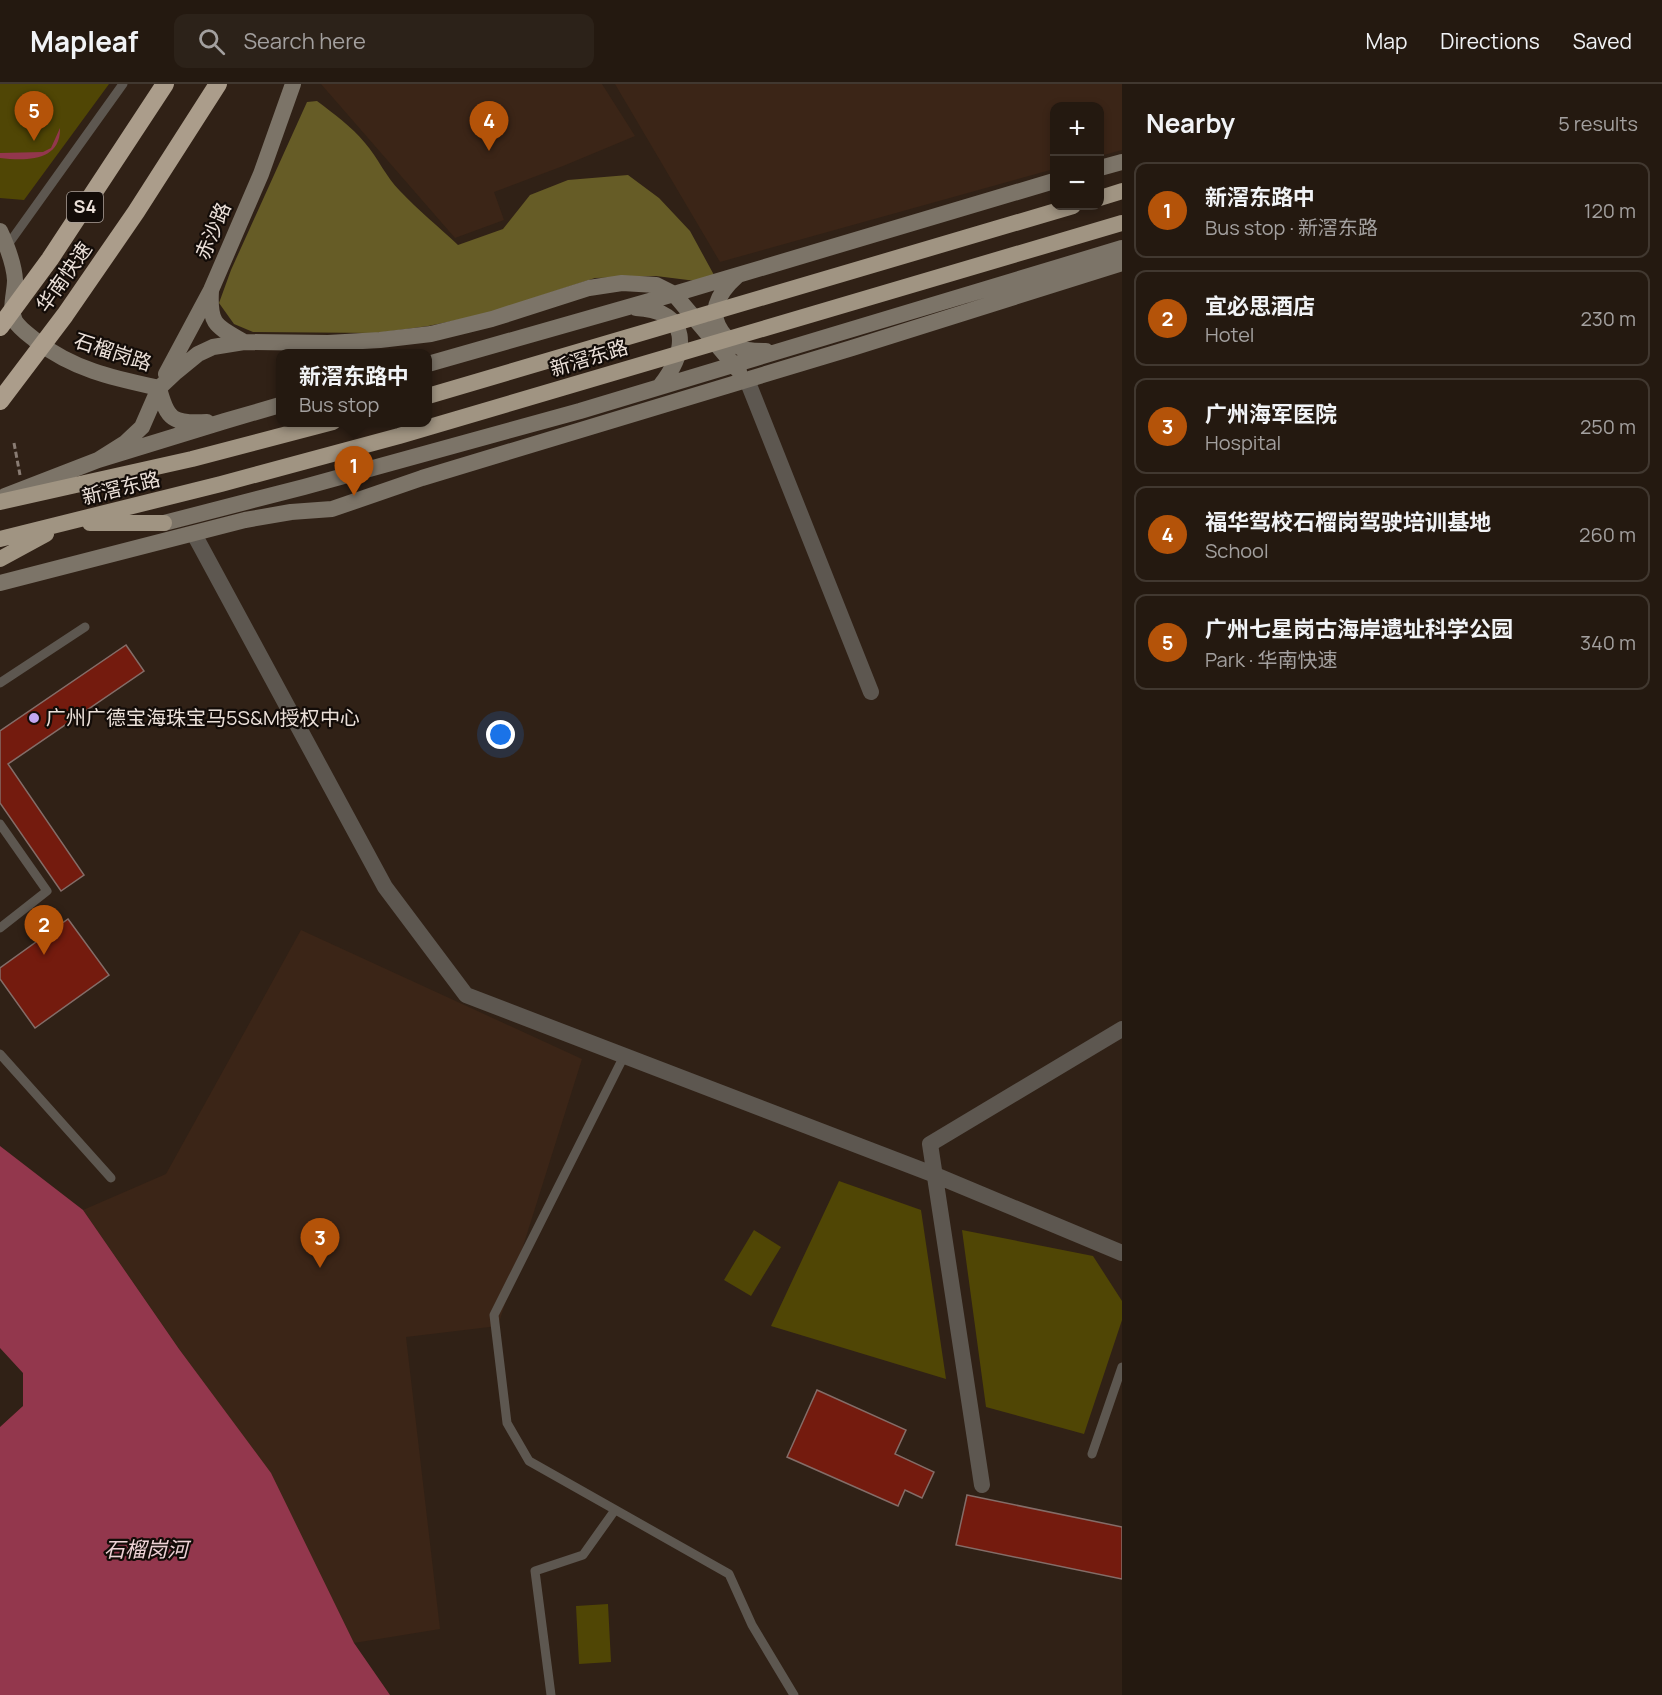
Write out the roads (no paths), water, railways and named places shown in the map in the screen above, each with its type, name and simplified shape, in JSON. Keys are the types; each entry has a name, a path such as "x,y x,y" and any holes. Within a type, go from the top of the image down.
{"highway":[{"name":"华南快速","path":"0,327 50,260 165,84"},
{"name":"华南快速","path":"0,401 65,315 136,212 218,84"},
{"path":"1104,197 1122,191"},
{"name":"新滘东路","path":"432,395 1059,210"},
{"name":"新滘东路","path":"432,426 1122,223"},
{"name":"新滘东路","path":"0,502 192,459 317,427"},
{"name":"新滘东路","path":"64,524 429,427"},
{"path":"0,539 64,524 164,523"},
{"path":"0,559 64,524"}],"main road":[{"name":"赤沙路","path":"98,460 125,443 142,428 159,388 211,290 261,174 294,84"},
{"path":"1104,167 1122,162"},
{"path":"432,363 674,294 1050,182"},
{"name":"石榴岗路","path":"4,239 15,278 13,307 15,321 20,327 68,362 125,381 159,388"},
{"path":"164,523 473,441 1122,248"},
{"path":"0,583 271,515 332,508 422,478 1122,263"},
{"path":"738,275 723,290 718,299 715,312 717,322 729,340 739,346 747,350 773,352"},
{"path":"225,420 193,423 179,420 167,414 159,388 188,360 213,347 244,342 328,343 431,334 492,319 589,288 622,283 656,285 674,294 747,380"},
{"path":"211,290 210,309 214,321 221,329 244,342"},
{"path":"616,310 651,309 673,321 678,331 681,347 673,368 660,386"},
{"path":"0,497 98,460 276,406"}],"street":[{"path":"747,380 871,692"},
{"path":"194,534 385,887 466,995 935,1175 1122,1253"},
{"path":"982,1485 930,1144 1122,1029"}],"lane":[{"path":"4,239 123,84"},
{"path":"0,683 85,627"},
{"path":"0,824 47,891 0,928"},
{"path":"0,1054 111,1178"},
{"path":"624,1056 494,1315 507,1423 529,1461 729,1574 752,1624 794,1695"},
{"path":"1092,1454 1122,1367"},
{"path":"550,1695 536,1571 583,1556 615,1510"}],"water":[{"path":"60,128 59,139 55,147 40,157 0,158 0,153 43,152 51,148"},
{"name":"石榴岗河","path":"0,1146 83,1210 179,1349 271,1473 354,1643 390,1695 0,1695 0,1427 23,1406 23,1373 0,1348"}],"place":[{"name":"广州七星岗古海岸遗址科学公园","path":"34,141"},
{"name":"福华驾校石榴岗驾驶培训基地","path":"489,151"},
{"name":"新滘东路中","path":"354,496"},
{"name":"广州广德宝海珠宝马5S&M授权中心","path":"34,718"},
{"name":"宜必思酒店","path":"44,955"},
{"name":"广州海军医院","path":"320,1268"}]}
